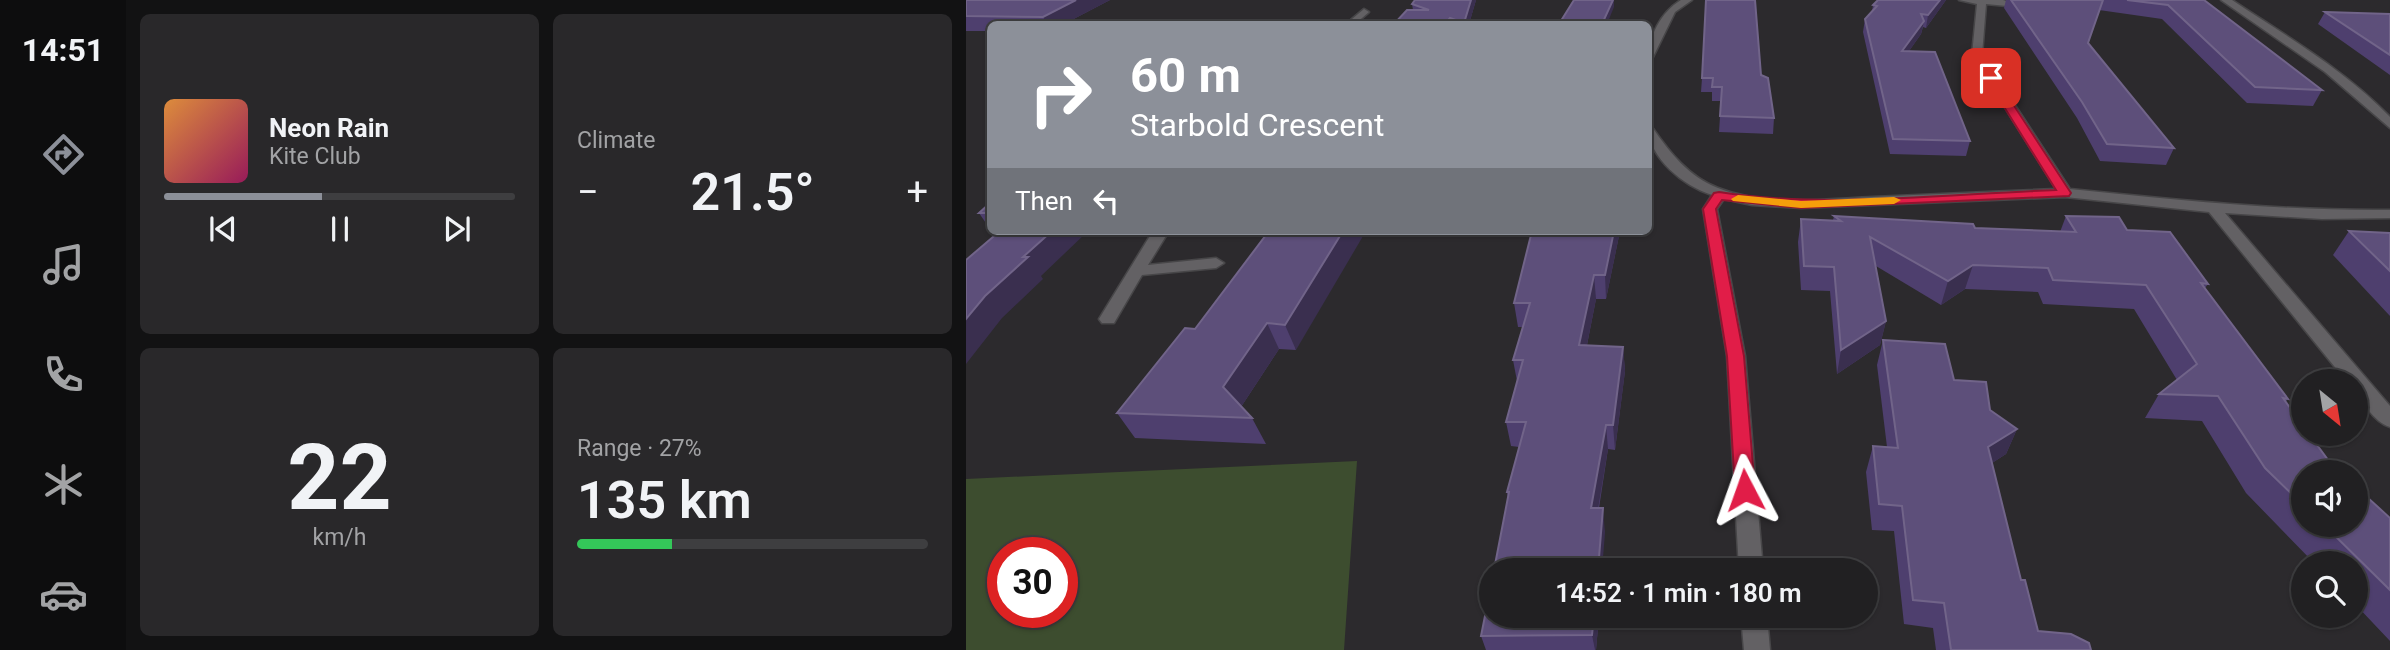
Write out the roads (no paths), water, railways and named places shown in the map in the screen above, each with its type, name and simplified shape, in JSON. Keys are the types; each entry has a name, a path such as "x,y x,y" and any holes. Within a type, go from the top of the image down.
{"street":[{"path":"1652,49 1671,10 1687,0"},
{"path":"1964,0 2007,3"},
{"path":"2226,0 2329,70 2390,124"},
{"path":"1981,2 1984,20 1977,37 1977,55 2065,193"},
{"path":"1354,21 1364,12"},
{"path":"1652,135 1680,171 1696,185 1719,195 1758,202 1801,205 2065,193 2213,208 2322,215 2390,214"},
{"path":"1719,195 1710,209 1736,356 1750,558"},
{"path":"2213,208 2390,420"},
{"path":"1108,319 1159,235"},
{"path":"1138,271 1216,263"},
{"path":"1755,628 1757,650"}]}
